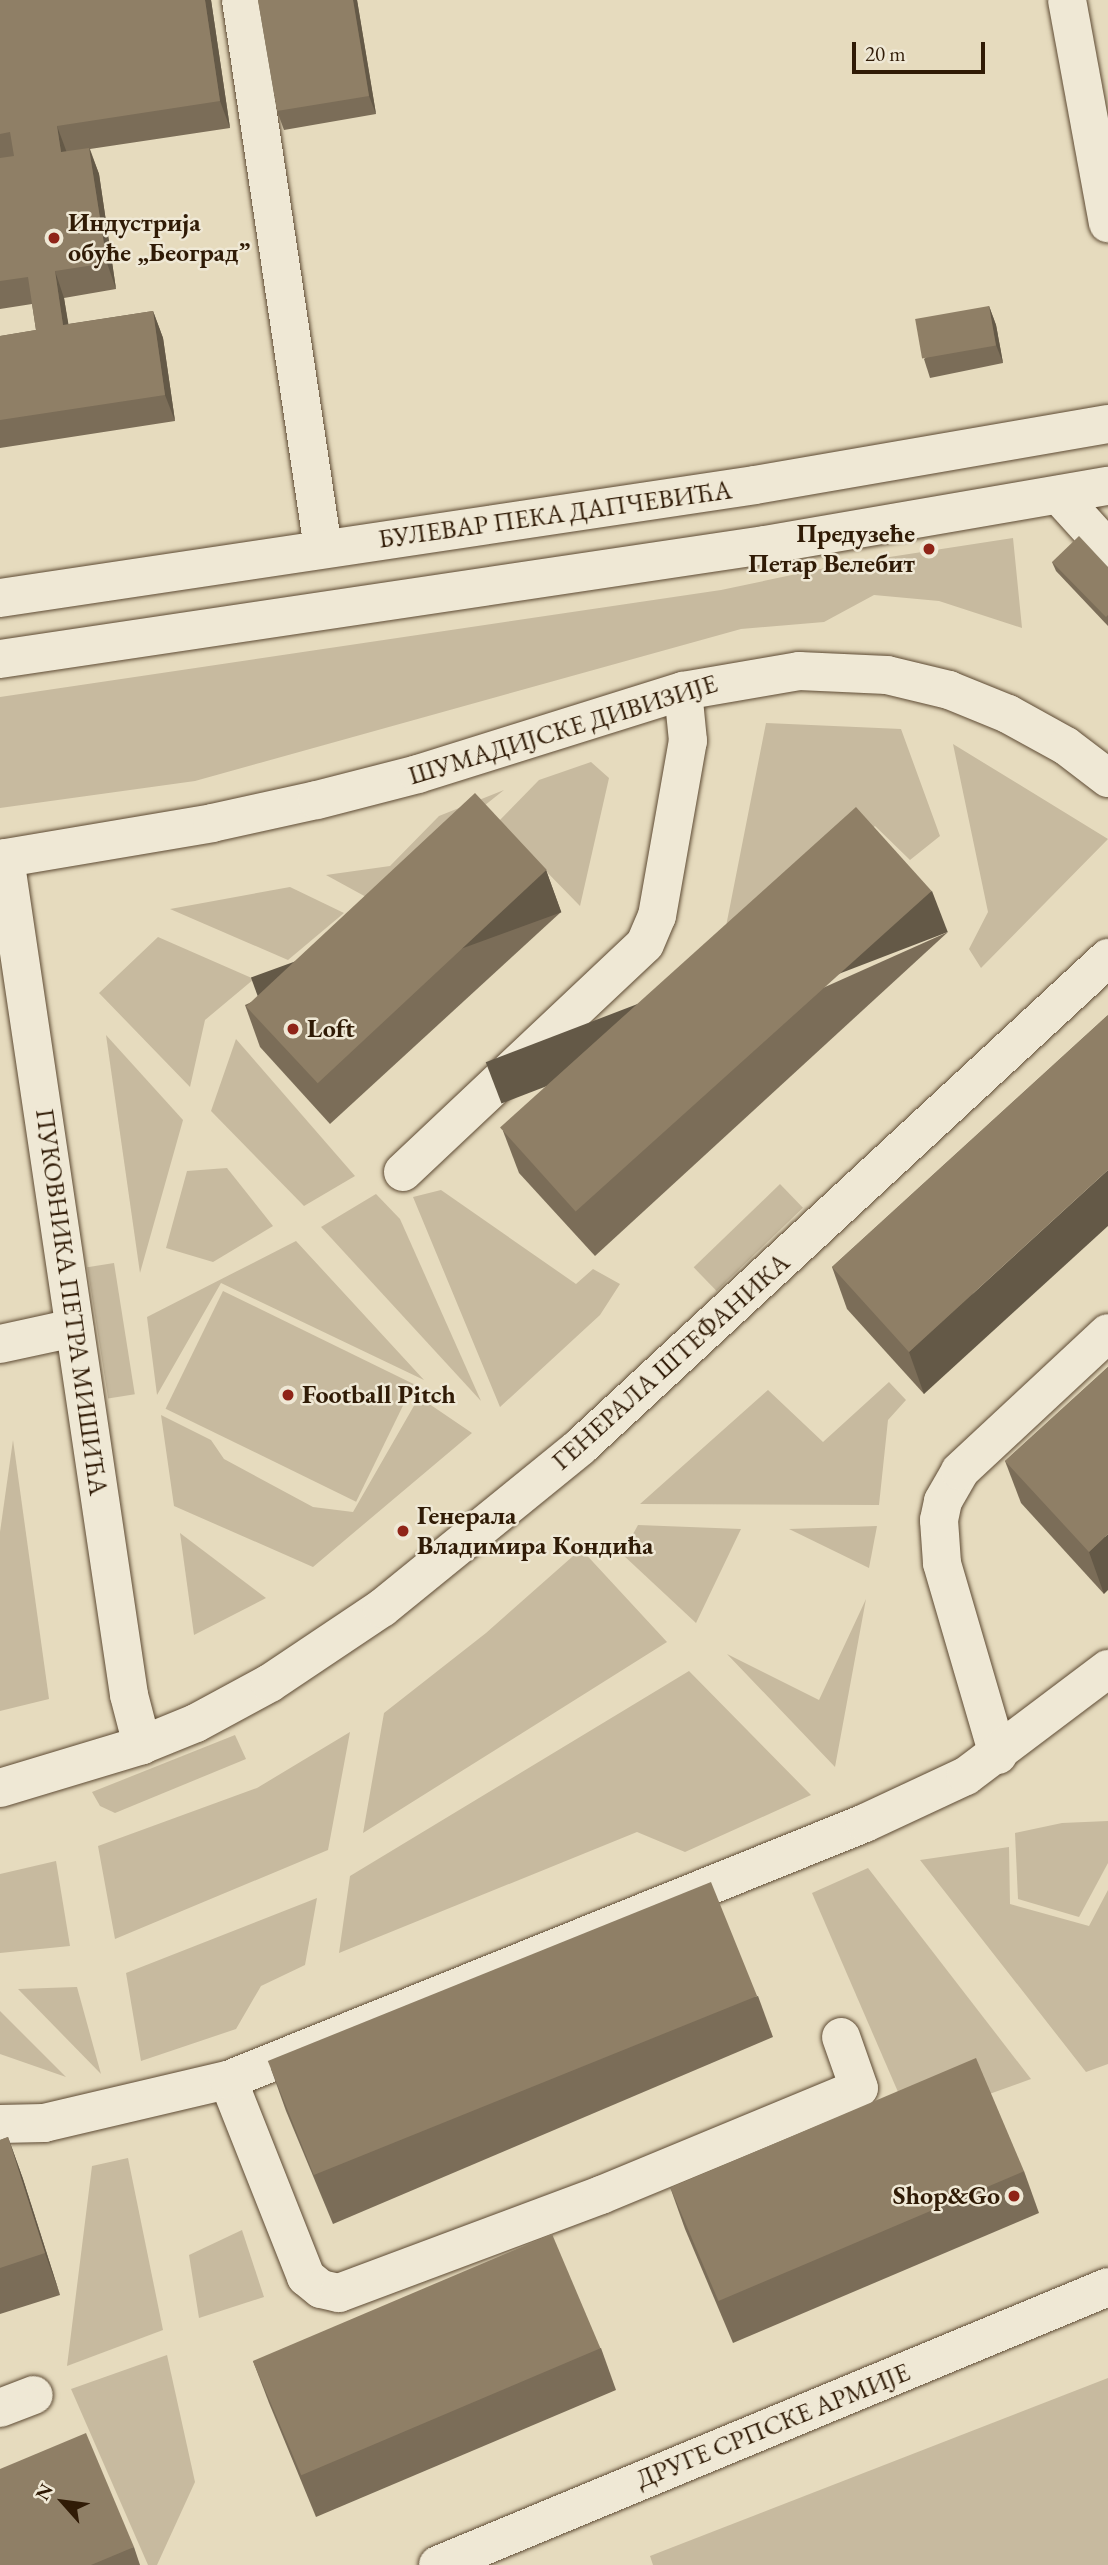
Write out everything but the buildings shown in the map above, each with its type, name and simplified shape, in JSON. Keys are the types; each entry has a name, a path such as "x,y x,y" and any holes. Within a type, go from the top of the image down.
{"street":[{"path":"241,0 323,550"},
{"path":"1067,0 1108,223"},
{"name":"БУЛЕВАР ПЕКА ДАПЧЕВИЋА","path":"0,598 323,550 1108,424"},
{"path":"806,474 816,534"},
{"path":"0,659 816,534 1108,486"},
{"path":"1059,495 1108,549"},
{"name":"ШУМАДИЈСКЕ ДИВИЗИЈЕ","path":"2,858 212,823 317,800 418,774 683,691 799,671 887,675 949,690 1008,714 1066,746 1108,778"},
{"path":"403,1172 645,944 657,916 688,741 683,691"},
{"name":"ПУКОВНИКА ПЕТРА МИШИЋА","path":"2,858 129,1695 142,1745"},
{"name":"ГЕНЕРАЛА ШТЕФАНИКА","path":"0,1788 142,1745 196,1723 322,1649 382,1608 541,1481 1108,958"},
{"path":"0,1345 74,1328"},
{"path":"998,1755 942,1563 938,1535 943,1500 960,1471 1108,1334"},
{"path":"0,2124 44,2123 228,2080 865,1823 966,1776 998,1755 1108,1669"},
{"path":"228,2080 306,2277 321,2289 340,2293 601,2195 859,2088 841,2037"},
{"name":"ДРУГЕ СРПСКЕ АРМИЈЕ","path":"438,2565 1108,2287"}],"shaded area":[{"path":"1013,538 1022,628 939,601 874,595 824,622 741,629 195,781 0,808 0,697 721,590 844,564"},
{"path":"766,723 901,729 940,836 910,860 875,826 718,967"},
{"path":"953,744 1108,839 981,968 969,949 988,912"},
{"path":"591,762 609,778 580,906 498,822 539,780"},
{"path":"504,790 368,898 326,875 390,866 439,816"},
{"path":"290,887 344,913 288,960 170,909"},
{"path":"158,937 254,979 205,1020 190,1087 99,993"},
{"path":"106,1035 183,1120 140,1273"},
{"path":"236,1039 355,1176 304,1206 211,1111"},
{"path":"227,1168 273,1226 213,1262 166,1248 187,1171"},
{"path":"780,1184 803,1208 717,1291 694,1267"},
{"path":"441,1190 576,1284 593,1269 620,1284 600,1315 500,1407 413,1197"},
{"path":"376,1194 400,1219 481,1401 321,1227"},
{"path":"296,1241 424,1380 221,1283 157,1395 147,1317"},
{"path":"114,1263 135,1394 108,1399 87,1267"},
{"name":"Football Pitch","path":"223,1291 414,1384 356,1502 166,1409"},
{"path":"889,1382 906,1400 888,1420 879,1505 640,1504 768,1390 823,1442"},
{"path":"419,1397 472,1433 313,1567 174,1506 161,1415 211,1440 224,1459 313,1507 353,1512"},
{"path":"13,1440 49,1699 0,1711 0,1532"},
{"path":"638,1525 741,1529 696,1623 622,1554"},
{"path":"877,1526 869,1568 789,1529"},
{"path":"180,1533 266,1598 194,1635"},
{"path":"581,1549 667,1642 363,1833 384,1713 486,1633"},
{"path":"866,1599 835,1767 727,1654 819,1700"},
{"path":"689,1671 811,1795 685,1852 637,1832 339,1953 350,1876"},
{"path":"350,1732 328,1850 115,1939 98,1846 257,1788"},
{"path":"235,1735 246,1759 115,1813 100,1806 92,1792"},
{"path":"1108,1821 1108,1863 1079,1917 1018,1899 1015,1833 1062,1823"},
{"path":"1009,1847 1010,1904 1089,1926 1108,1890 1108,2064 1086,2072 920,1860"},
{"path":"56,1861 70,1946 0,1953 0,1874"},
{"path":"868,1868 1031,2079 911,2122 812,1893"},
{"path":"317,1898 305,1965 261,1986 236,2029 141,2061 126,1973"},
{"path":"77,1987 101,2074 18,1989"},
{"path":"0,2011 66,2077 0,2054"},
{"path":"128,2158 163,2330 67,2366 92,2166"},
{"path":"242,2230 264,2297 199,2318 189,2255"},
{"path":"167,2355 195,2482 157,2565 148,2565 71,2389"},
{"path":"1108,2378 1108,2565 653,2565 650,2556"}],"place":[{"name":"Индустрија обуће „Београд”","path":"54,238"},
{"name":"Предузеће Петар Велебит","path":"929,549"},
{"name":"Loft","path":"293,1029"},
{"name":"Football Pitch","path":"288,1395"},
{"name":"Генерала Владимира Кондића","path":"403,1531"},
{"name":"Shop&Go","path":"1014,2196"}]}
